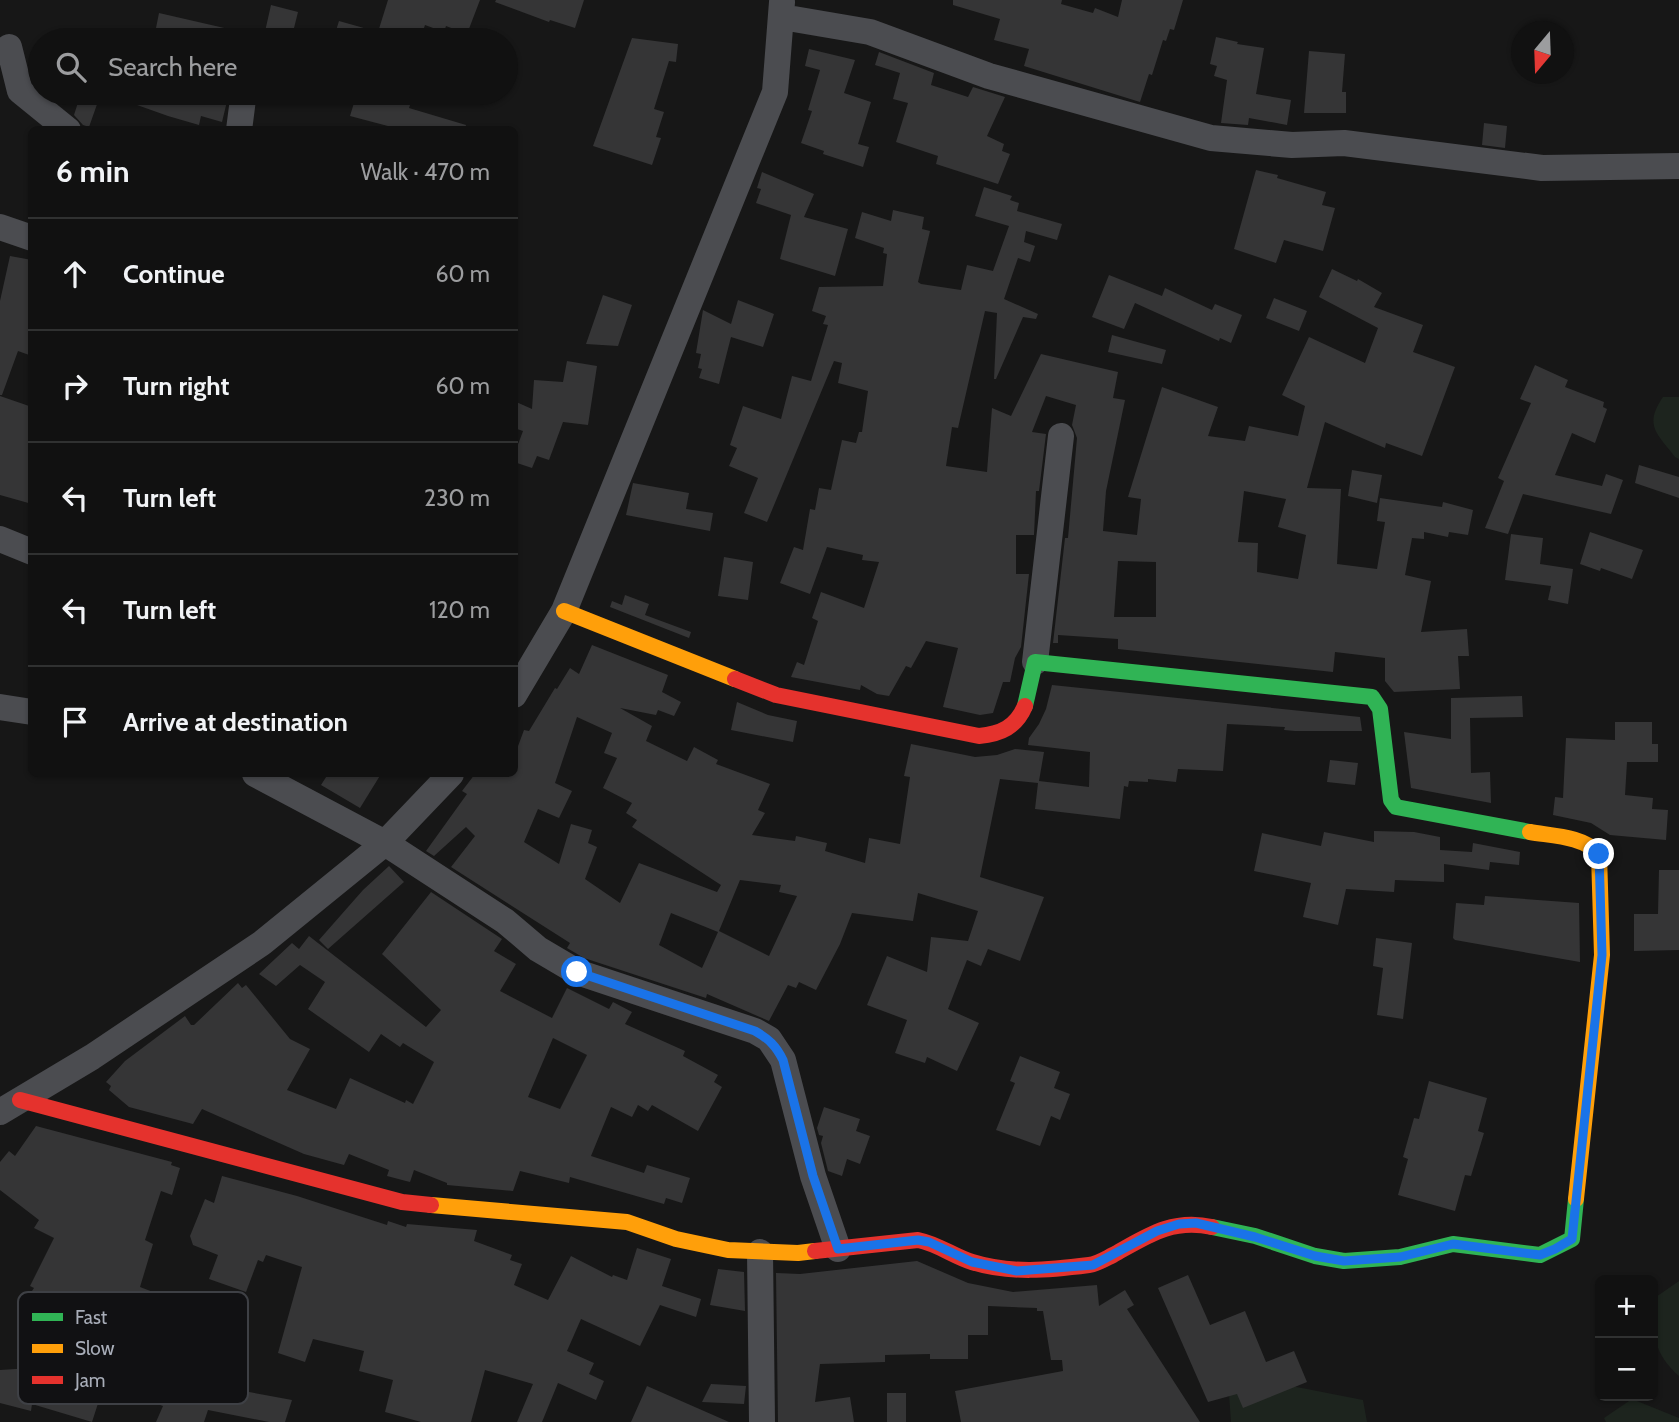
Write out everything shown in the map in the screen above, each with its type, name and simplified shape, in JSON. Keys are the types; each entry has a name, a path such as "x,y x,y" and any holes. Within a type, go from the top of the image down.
{"street":[{"path":"518,688 564,611 775,92 782,9 870,32 989,76 1211,138 1292,145 1343,143 1542,168 1679,166"},
{"path":"9,47 10,95 61,126"},
{"path":"240,126 242,105"},
{"path":"0,227 28,237"},
{"path":"564,611 776,695 993,737 1014,725 1027,703 1035,662 1060,436"},
{"path":"0,538 28,549"},
{"path":"10,1106 402,1202 627,1222 688,1243 728,1250 798,1253 898,1241 925,1241 972,1262 1017,1271 1093,1265 1157,1231 1196,1223 1255,1237 1315,1256 1344,1261 1400,1257 1453,1244 1540,1255 1572,1239 1602,955 1599,854 1592,846 1583,842 1396,807 1391,800 1380,709 1369,696 1035,662"},
{"path":"0,707 28,711"},
{"path":"261,777 385,843 505,921 538,949 577,972 755,1031 769,1039 783,1060 813,1176 838,1249"},
{"path":"10,1106 92,1057 262,943 385,843 448,777"},
{"path":"760,1252 762,1422"}],"shaded area":[{"path":"1663,397 1679,397 1679,459 1655,429 1654,415"},
{"path":"1679,1281 1679,1376 1658,1347 1658,1296"},
{"path":"1245,1377 1363,1400 1367,1422 1231,1422 1229,1394"},
{"path":"1629,1401 1637,1401 1679,1418 1679,1422 1606,1422 1604,1418"}],"building":[{"path":"388,0 480,0 469,28 433,28 425,25 424,28 379,28"},
{"path":"584,0 575,28 550,20 549,22 495,2"},
{"path":"953,0 1062,0 1061,4 1093,13 1095,8 1118,17 1122,0 1183,0 1174,30 1170,29 1166,41 1163,40 1140,102 1024,66 1029,49 994,40 1000,19 953,5"},
{"path":"271,5 298,12 294,28 266,28"},
{"path":"159,13 224,28 156,28"},
{"path":"339,21 364,28 337,28"},
{"path":"1216,37 1238,42 1237,44 1264,48 1256,94 1291,100 1287,125 1249,118 1248,125 1221,123 1227,80 1214,76 1217,66 1210,64"},
{"path":"632,38 678,44 676,62 669,61 654,109 664,112 656,137 661,138 652,165 593,146"},
{"path":"809,49 855,60 844,93 871,102 858,144 869,147 863,167 823,154 824,151 801,143 812,111 808,110 820,70 805,66"},
{"path":"1309,51 1345,54 1342,92 1346,92 1346,113 1304,113"},
{"path":"879,52 934,73 931,85 968,97 973,87 1005,97 987,136 1004,144 1002,151 1010,154 998,184 936,164 938,156 896,142 908,103 893,99 900,73 875,65"},
{"path":"77,105 97,105 89,126 83,125 74,115"},
{"path":"137,105 226,105 222,122 201,116 199,125"},
{"path":"353,105 410,105 409,108 466,125 388,126 350,116"},
{"path":"1484,123 1507,126 1505,148 1482,145"},
{"path":"1256,170 1326,192 1322,205 1335,208 1323,251 1284,240 1276,263 1234,249"},
{"path":"762,172 814,194 804,217 848,229 835,276 780,259 791,215 756,203 761,189 757,188"},
{"path":"984,187 1012,196 1010,200 1019,203 1017,211 1062,224 1057,240 1026,231 1024,242 1035,246 1030,262 1018,258 1004,299 1038,314 1036,319 1023,317 996,379 997,313 985,311 958,428 952,427 946,466 987,472 992,408 1011,416 1041,354 1118,372 1113,398 1125,400 1106,491 1103,531 1137,535 1141,499 1128,497 1162,387 1218,407 1208,436 1245,441 1249,426 1298,436 1305,406 1282,395 1309,337 1365,363 1378,328 1319,297 1332,269 1357,281 1358,279 1382,293 1374,307 1423,325 1413,352 1455,367 1422,456 1386,443 1385,448 1325,422 1307,488 1341,489 1337,564 1377,569 1385,522 1377,521 1380,498 1442,507 1443,502 1473,510 1468,535 1449,532 1448,537 1424,532 1424,539 1412,538 1405,575 1431,581 1421,632 1467,629 1469,656 1458,656 1460,689 1394,692 1385,681 1385,658 1335,652 1333,672 1118,649 1118,639 1058,635 1058,643 1053,643 1065,538 1068,538 1077,438 1072,425 1076,405 1046,396 1032,432 1046,434 1039,491 1036,491 1034,535 1016,535 1016,574 1029,574 1021,647 1015,658 1010,682 1003,682 993,713 980,715 943,707 958,648 926,641 911,668 906,666 889,696 877,694 861,685 860,690 791,677 797,662 804,665 818,621 812,618 821,592 864,608 879,562 862,560 863,555 827,547 810,594 780,583 794,547 803,550 810,509 815,510 819,488 831,490 842,440 856,443 859,432 862,432 868,391 838,383 842,363 834,361 767,522 744,513 758,478 729,466 737,448 730,445 743,406 781,419 792,376 811,381 828,325 823,324 826,316 812,311 819,287 883,286 887,254 883,253 884,248 855,238 862,212 891,221 893,210 924,217 922,229 930,231 918,282 961,290 967,265 993,271 1009,226 975,216","holes":["1244,491 1286,499 1278,527 1306,535 1298,579 1257,572 1258,543 1238,542","1118,561 1156,562 1156,617 1114,617"]},
{"path":"10,256 28,259 28,355 18,351 2,395 0,395 0,301"},
{"path":"1109,275 1162,296 1165,288 1212,310 1215,304 1242,315 1231,343 1220,338 1219,341 1135,303 1124,329 1092,317"},
{"path":"603,295 632,305 618,346 586,344"},
{"path":"1274,298 1307,311 1299,331 1266,318"},
{"path":"738,300 774,314 763,347 731,337 719,384 699,378 702,369 698,368 701,354 696,353 703,310 731,324"},
{"path":"1112,335 1166,350 1162,364 1108,352"},
{"path":"567,361 597,366 588,425 563,422 549,460 537,456 532,468 518,463 518,444 523,431 518,429 518,403 532,409 534,380 563,382"},
{"path":"1535,365 1568,380 1565,387 1604,402 1603,407 1607,409 1595,443 1572,433 1555,475 1602,486 1606,474 1623,480 1611,514 1523,494 1508,534 1485,528 1504,481 1498,478 1531,403 1520,399"},
{"path":"0,396 28,406 28,503 0,495"},
{"path":"1639,465 1679,477 1679,498 1635,483"},
{"path":"1352,470 1382,475 1377,503 1348,496"},
{"path":"633,483 689,493 686,509 713,513 710,531 626,515"},
{"path":"1590,532 1643,550 1632,579 1580,564"},
{"path":"1511,534 1543,538 1540,564 1573,569 1568,604 1548,600 1551,586 1505,580"},
{"path":"724,557 753,562 748,600 718,596"},
{"path":"625,595 649,604 645,615 691,632 689,638 610,607 612,601 622,605"},
{"path":"592,645 668,675 662,692 681,702 674,716 658,710 656,715 620,708 652,726 646,741 687,761 694,747 718,760 716,764 770,784 758,810 765,813 752,835 795,841 796,836 827,843 825,851 865,863 869,838 900,844 910,777 904,776 911,744 975,757 997,755 1015,749 1044,752 1039,781 1089,787 1090,752 1028,745 1029,738 1046,709 1052,685 1360,717 1362,731 1295,731 1284,730 1285,727 1227,724 1223,771 1178,769 1176,782 1148,779 1148,782 1129,781 1128,787 1124,786 1120,819 1035,809 1038,783 1000,779 980,877 1044,897 1020,961 988,949 981,966 967,960 948,1009 979,1023 957,1071 927,1057 925,1063 895,1053 907,1020 867,1005 887,956 927,972 931,937 968,941 978,911 918,893 913,921 852,913 840,944 816,990 799,982 796,988 788,985 769,1021 707,994 706,998 584,958 567,948 570,943 451,867 475,836 466,827 434,856 426,851 467,794 462,791 473,777 518,777 518,746 524,730 529,731 570,668 579,674","holes":["577,717 612,733 604,753 617,758 603,788 632,803 626,813 637,820 632,827 721,885 717,892 639,863 620,903 585,879 597,847 588,843 592,830 571,824 559,864 524,842 538,809 559,818 572,791 555,783","740,880 781,885 779,892 797,896 769,956 719,931","671,913 718,932 702,968 659,945"]},
{"path":"1522,696 1523,717 1470,718 1471,773 1490,772 1491,803 1411,788 1404,732 1451,739 1451,698"},
{"path":"737,702 768,715 797,721 793,742 731,730"},
{"path":"1615,722 1652,722 1652,744 1658,744 1658,762 1627,762 1625,795 1653,798 1652,809 1668,810 1666,840 1610,835 1591,823 1553,815 1555,797 1563,798 1566,738 1615,740"},
{"path":"1330,760 1358,763 1355,785 1327,782"},
{"path":"326,777 379,777 360,808 321,785"},
{"path":"1374,831 1414,832 1440,837 1440,850 1472,852 1473,843 1520,852 1519,865 1490,862 1489,870 1444,864 1444,882 1395,880 1394,892 1346,889 1338,925 1303,917 1311,883 1254,871 1262,833 1321,846 1324,832 1374,842"},
{"path":"389,866 404,882 328,949 319,940 363,890"},
{"path":"1659,870 1679,870 1679,950 1634,951 1634,914 1658,914"},
{"path":"431,892 502,939 494,951 516,964 500,991 552,1018 567,988 609,1009 613,1002 632,1012 625,1024 685,1051 683,1056 718,1075 714,1082 722,1087 698,1131 652,1105 648,1111 638,1105 632,1117 611,1107 591,1156 644,1173 647,1165 690,1178 682,1203 666,1198 664,1204 570,1177 569,1183 520,1171 513,1191 447,1185 414,1170 410,1182 387,1176 389,1170 349,1154 344,1165 304,1154 202,1109 193,1124 129,1107 109,1090 111,1086 106,1082 125,1061 185,1016 191,1025 194,1025 238,983 242,988 246,985 290,1039 310,1049 287,1090 336,1109 350,1078 405,1103 406,1100 413,1104 434,1062 403,1043 400,1047 381,1034 369,1052 308,1009 325,982 300,965 276,986 259,974 292,943 299,949 309,936 426,1027 441,1010 382,954","holes":["553,1038 587,1055 560,1109 528,1097"]},
{"path":"1485,896 1579,903 1580,962 1455,940 1456,903 1484,905"},
{"path":"1376,938 1412,943 1403,1019 1377,1015 1383,968 1373,966"},
{"path":"1020,1056 1060,1072 1054,1088 1070,1094 1060,1120 1051,1116 1040,1146 996,1130 1015,1083 1010,1081"},
{"path":"1429,1081 1487,1098 1478,1131 1484,1133 1471,1176 1465,1175 1455,1211 1398,1195 1408,1159 1403,1157 1414,1118 1419,1119"},
{"path":"824,1107 860,1119 856,1131 870,1136 860,1164 847,1159 842,1176 828,1171 821,1143 823,1136 819,1135 817,1128"},
{"path":"36,1126 172,1162 171,1165 180,1168 172,1195 161,1191 145,1240 153,1244 140,1287 153,1292 32,1291 34,1288 30,1286 54,1238 34,1228 39,1220 0,1190 0,1162 9,1151 15,1156"},
{"path":"222,1176 297,1196 387,1225 388,1221 406,1227 407,1224 477,1230 474,1241 512,1255 510,1260 522,1264 514,1285 548,1300 571,1256 612,1277 613,1275 627,1280 637,1248 671,1259 662,1286 701,1299 696,1317 660,1305 640,1346 581,1319 567,1351 594,1363 589,1374 604,1381 596,1400 558,1383 542,1422 517,1422 533,1384 485,1370 471,1422 421,1422 385,1412 393,1380 359,1371 364,1351 313,1339 305,1362 278,1353 302,1267 266,1255 263,1262 258,1260 246,1292 209,1279 218,1255 193,1245 190,1236 205,1199 214,1203"},
{"path":"917,1261 968,1283 1013,1292 1097,1285 1099,1306 1125,1290 1134,1305 1127,1309 1200,1422 961,1422 955,1391 1063,1371 1062,1360 1051,1360 1043,1311 1037,1311 1037,1308 988,1306 988,1335 968,1335 968,1359 930,1359 930,1354 885,1355 885,1362 820,1364 815,1402 850,1397 854,1422 778,1422 776,1273 800,1274"},
{"path":"718,1269 744,1272 745,1311 710,1305"},
{"path":"1188,1275 1210,1325 1245,1311 1266,1362 1294,1351 1307,1382 1243,1408 1237,1394 1208,1402 1158,1288"},
{"path":"18,1369 18,1404 32,1404 31,1411 0,1403 0,1370"},
{"path":"711,1384 746,1386 744,1404 702,1402"},
{"path":"647,1386 729,1422 631,1422"},
{"path":"248,1392 292,1400 285,1422 269,1422 208,1410 204,1422 156,1422 163,1406 157,1404 248,1404"},
{"path":"887,1393 906,1393 906,1422 887,1422"},
{"path":"32,1404 98,1404 92,1422"}],"traffic: fast":[{"path":"1025,706 1035,662 1372,697 1380,709 1391,800 1396,807 1530,832"},
{"path":"1212,1227 1255,1236 1315,1256 1344,1261 1400,1257 1453,1244 1540,1255 1572,1239 1576,1199"}],"traffic: slow":[{"path":"564,611 735,679"},
{"path":"1530,832 1576,840 1599,854 1602,955 1576,1199"},
{"path":"431,1205 627,1222 676,1239 728,1250 798,1253 815,1251"}],"traffic: jam":[{"path":"735,679 776,695 979,736 1007,728 1025,706"},
{"path":"20,1100 402,1202 431,1205"},
{"path":"815,1251 918,1240 986,1266 1015,1270 1045,1269 1095,1264 1160,1230 1184,1225 1212,1227"}],"route":[{"path":"577,972 755,1031 769,1039 783,1060 813,1176 838,1249 918,1240 929,1242 972,1262 997,1268 1017,1271 1082,1268 1103,1261 1157,1231 1179,1224 1196,1223 1255,1237 1315,1256 1344,1261 1400,1257 1440,1245 1453,1244 1540,1255 1572,1239 1602,955 1599,854"}]}
